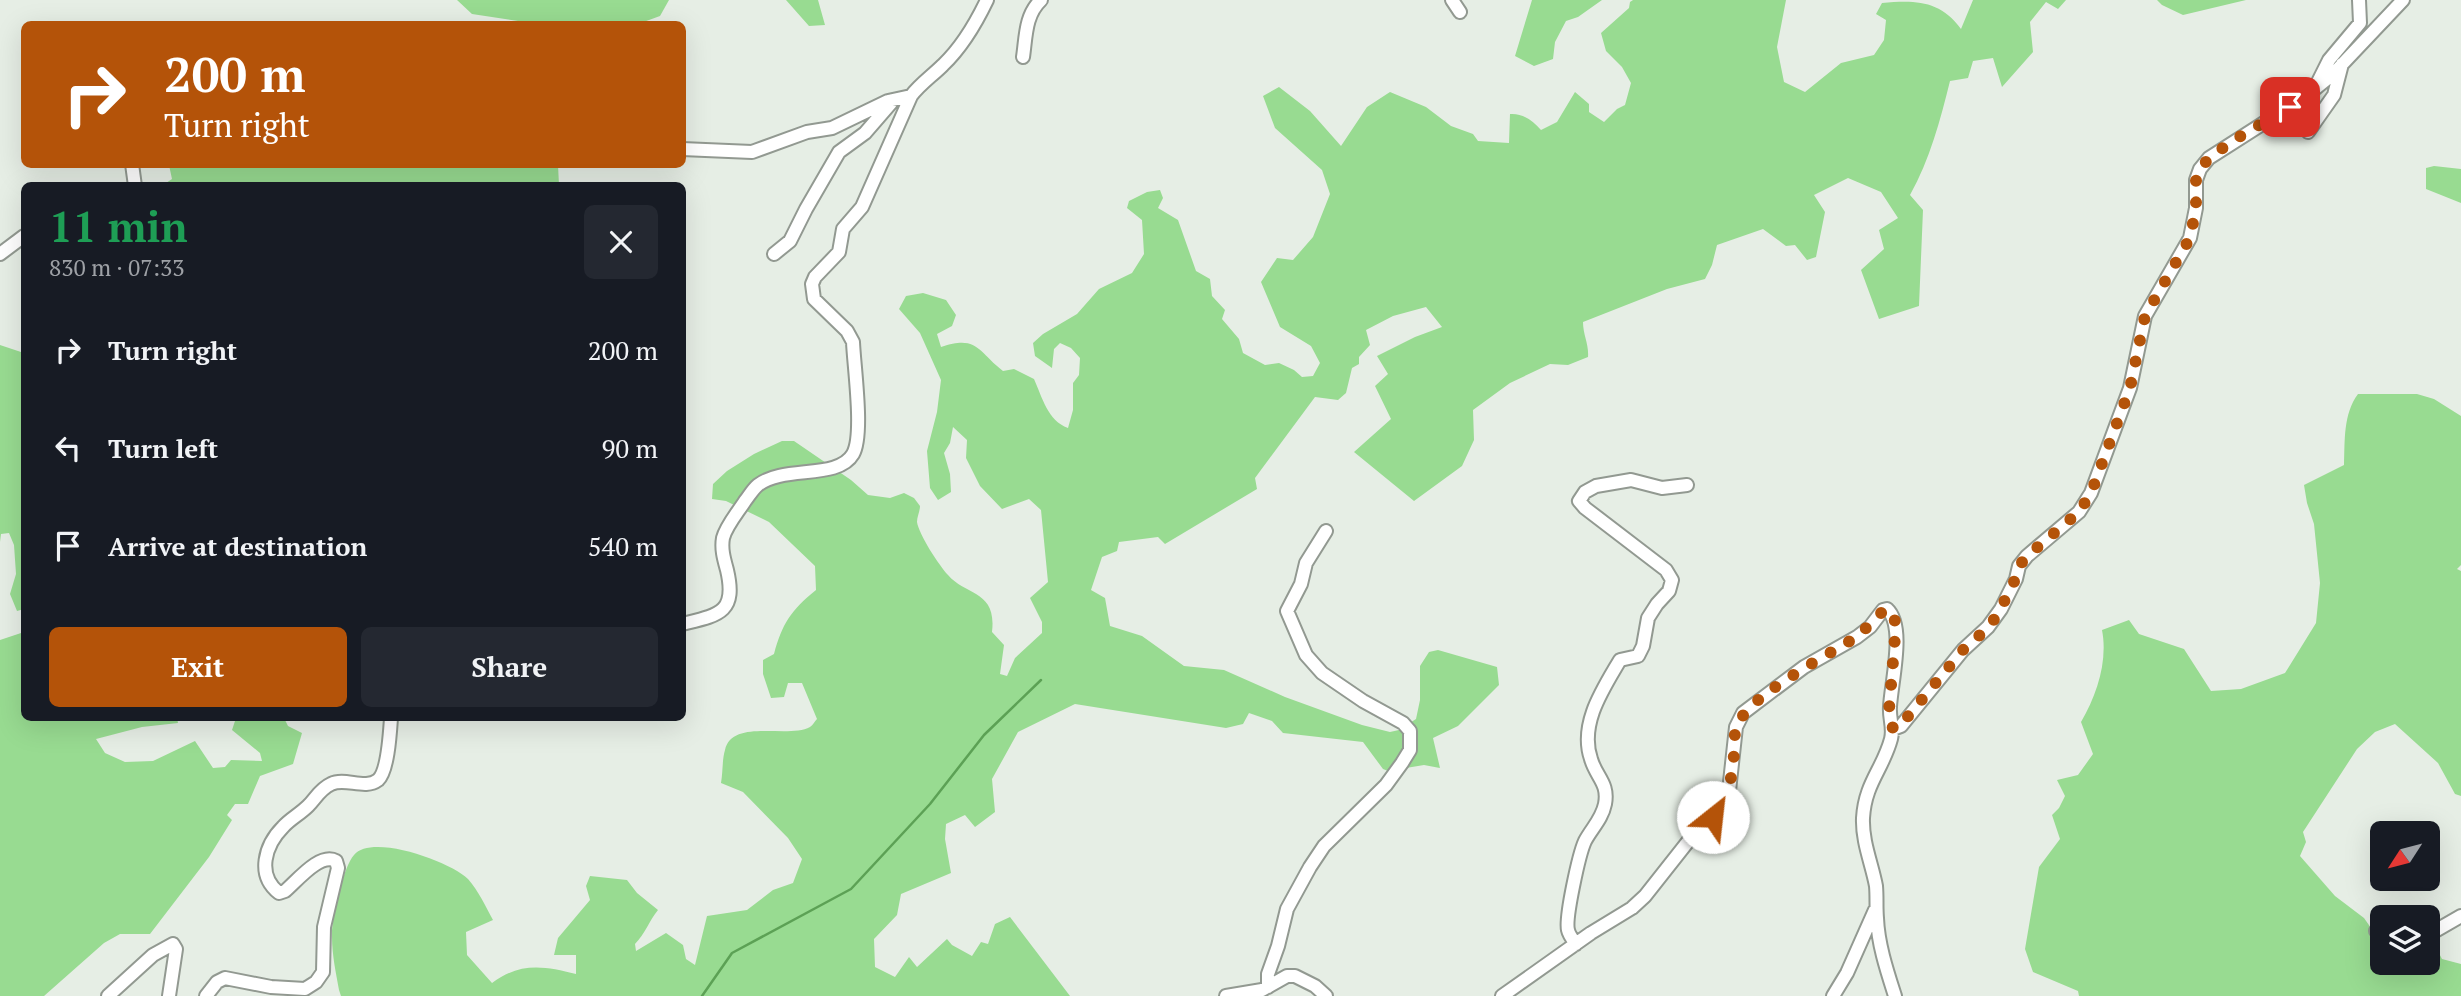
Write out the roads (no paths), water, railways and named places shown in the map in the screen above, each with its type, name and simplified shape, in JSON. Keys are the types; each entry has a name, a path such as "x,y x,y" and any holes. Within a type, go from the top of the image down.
{"street":[{"path":"686,623 721,612 727,606 730,586 722,553 723,536 759,484 795,471 828,470 842,465 852,454 858,435 853,342 847,331 814,299 812,284 839,252 843,229 862,207 911,96 945,64 977,21 987,0"},
{"path":"1023,57 1027,22 1034,6 1041,0"},
{"path":"1452,0 1460,12"},
{"path":"2313,90 2329,60 2360,23 2359,0"},
{"path":"1893,729 1900,726 1963,650 1989,627 2016,579 2019,566 2027,556 2079,512 2091,493 2130,388 2145,316 2190,238 2196,208 2196,180 2200,169 2209,158 2234,140 2274,118 2313,90 2343,64 2403,0"},
{"path":"2308,132 2334,95 2343,64"},
{"path":"686,149 752,152 807,132 832,128 894,100 911,96"},
{"path":"774,254 790,241 839,152 864,134 894,100"},
{"path":"0,254 21,238"},
{"path":"1576,944 1568,931 1567,915 1584,842 1597,824 1605,803 1605,783 1590,759 1588,733 1599,696 1620,660 1638,656 1643,646 1648,618 1669,591 1672,580 1666,570 1579,501 1585,492 1596,486 1631,480 1662,488 1687,485"},
{"path":"1268,987 1268,974 1287,909 1310,867 1324,846 1386,785 1410,750 1410,732 1403,723 1363,701 1322,673 1306,655 1287,611 1301,584 1306,564 1326,531"},
{"path":"1502,996 1639,902 1668,870 1690,839 1722,806 1729,791 1736,727 1743,713 1804,667 1857,637 1887,609 1893,614 1896,625 1889,710 1893,729 1891,741 1866,793 1863,820 1866,848 1875,883 1877,919 1885,964 1895,996"},
{"path":"206,996 217,982 225,978 271,987 305,989 316,982 323,972 324,927 338,868 336,861 331,858 322,859 285,891 279,893 267,877 265,856 283,827 310,804 320,790 331,783 342,781 367,784 375,782 381,776 391,721"},
{"path":"1833,996 1847,973 1878,903"},
{"path":"2440,928 2461,916"},
{"path":"108,996 153,955 173,944 176,949 170,996"},
{"path":"1226,996 1262,990 1287,976 1295,976 1315,986 1326,996"}],"waterway":[{"path":"702,996 732,953 851,889 930,804 984,735 1041,680"}]}
